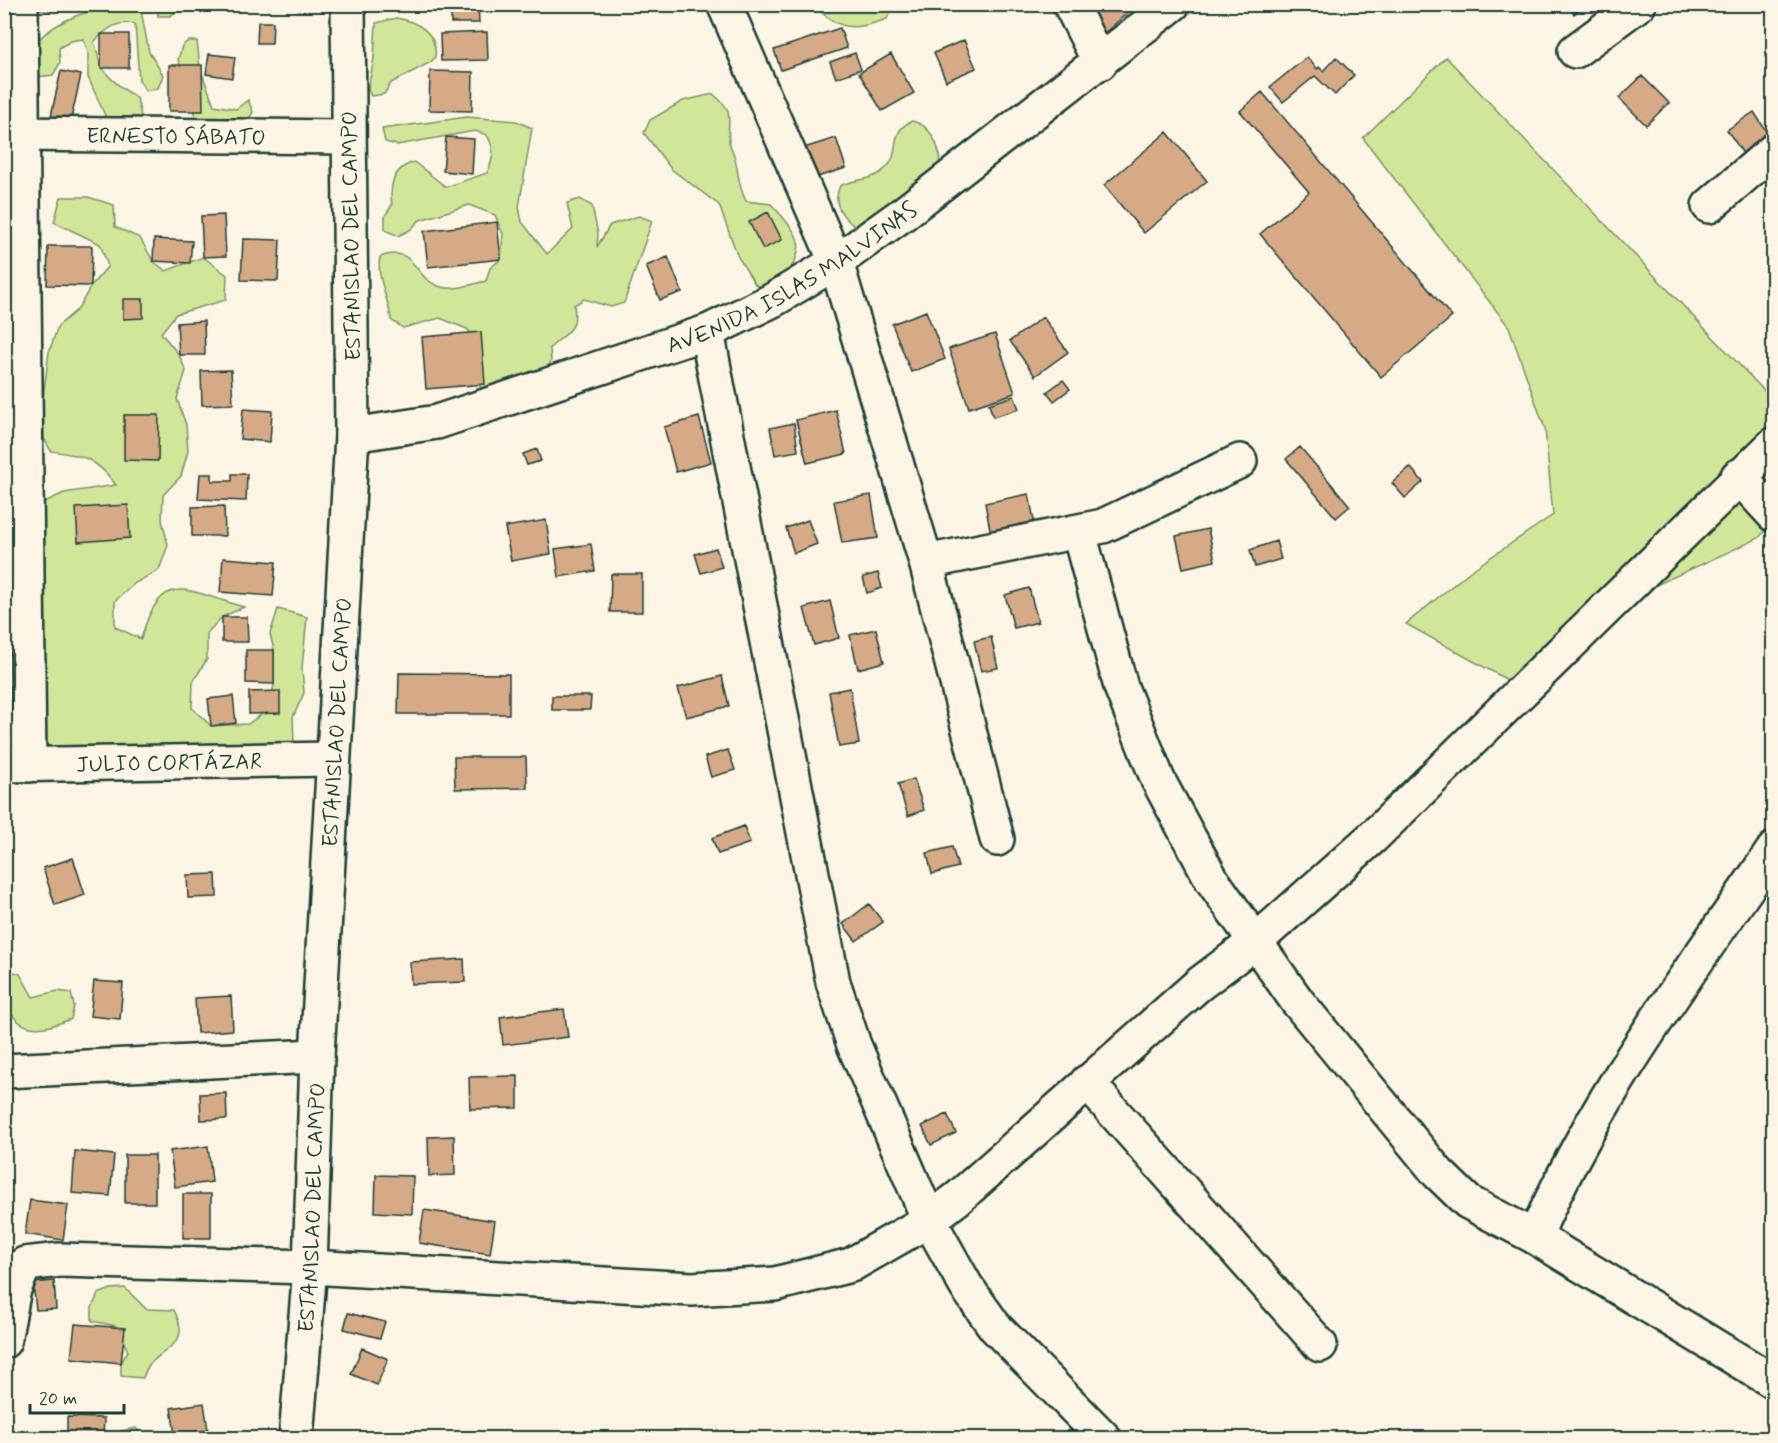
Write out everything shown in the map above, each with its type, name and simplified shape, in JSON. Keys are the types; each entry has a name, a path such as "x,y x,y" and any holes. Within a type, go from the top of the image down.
{"street":[{"path":"17,765 13,134 21,4"},
{"name":"ESTANISLAO DEL CAMPO","path":"296,1438 310,1267 317,1056 352,435 348,4"},
{"path":"724,4 836,262 926,562 997,839"},
{"path":"1070,4 1100,63"},
{"name":"AVENIDA ISLAS MALVINAS","path":"352,435 437,422 707,332 773,300 836,262 903,214 1173,4"},
{"path":"1575,51 1639,4"},
{"name":"ERNESTO SÁBATO","path":"13,134 348,137"},
{"path":"1709,206 1773,150"},
{"path":"707,332 833,982 854,1045 929,1220 966,1286 995,1327 1104,1438"},
{"path":"4,1341 14,1289 25,1264 60,1260 310,1267 692,1289 775,1284 851,1265 929,1220 958,1198 1198,985 1255,942 1373,837 1773,444"},
{"path":"926,562 1079,533 1103,526 1240,461"},
{"path":"1738,476 1773,515"},
{"path":"1079,533 1121,687 1158,780 1212,880 1297,1001 1438,1173 1468,1202 1535,1237 1773,1382"},
{"name":"JULIO CORTÁZAR","path":"17,765 332,759"},
{"path":"1535,1237 1557,1186 1611,1091 1773,849"},
{"path":"4,1071 317,1056"},
{"path":"1087,1082 1320,1345"}],"green space":[{"path":"157,4 177,5 176,12 170,16 158,16"},
{"path":"894,4 887,19 855,27 831,20 813,5"},
{"path":"129,5 141,11 149,52 163,75 158,88 146,91 139,80 135,24 113,27 94,42 101,66 106,73 137,98 143,125 111,129 88,77 88,51 83,39 71,41 59,48 60,63 53,75 37,77 37,41 57,26 80,15 104,8"},
{"path":"396,18 418,25 430,35 435,57 431,62 391,83 384,94 371,96 368,90 374,58 376,23"},
{"path":"188,41 197,41 200,68 214,105 236,109 248,100 253,112 246,124 196,121 193,100 178,60 182,46"},
{"path":"1446,57 1773,400 1773,521 1759,538 1562,628 1513,683 1406,624 1469,572 1553,515 1545,429 1509,327 1363,138"},
{"path":"713,94 728,111 729,141 741,191 746,201 771,204 796,237 798,253 794,263 778,289 765,293 755,284 738,257 719,205 671,169 644,133 650,120 683,101"},
{"path":"467,117 516,121 532,128 519,207 522,222 547,254 573,229 567,203 580,199 592,206 598,234 597,247 610,225 639,216 652,221 624,303 611,307 584,299 574,305 573,326 550,348 551,361 546,373 485,395 478,383 476,339 467,329 440,318 403,328 391,320 379,265 380,257 392,254 401,255 438,286 456,288 486,281 490,268 501,259 503,234 495,215 469,205 420,220 410,230 398,236 385,230 385,216 392,205 392,184 402,168 414,162 446,187 487,173 493,154 487,135 475,131 397,145 385,142 382,129"},
{"path":"912,121 924,127 933,138 939,152 939,166 857,228 840,210 837,199 840,186 882,172 891,161 900,130"},
{"path":"61,197 88,197 114,205 115,227 140,238 153,261 166,271 203,257 227,275 226,300 176,314 161,333 179,355 186,371 177,399 186,425 188,451 181,476 163,495 162,520 168,545 159,570 135,583 115,601 115,627 141,639 149,616 158,601 168,593 180,590 193,591 244,607 222,617 207,633 207,659 193,682 192,708 211,726 248,724 270,708 274,684 274,650 270,634 278,609 307,617 302,668 304,693 293,717 294,743 275,760 46,758 34,711 36,580 45,555 36,530 40,504 64,493 116,485 102,469 88,459 51,451 39,429 49,352 58,326 78,309 91,286 108,266 100,244 54,222"},
{"path":"5,969 20,974 33,997 58,991 71,993 74,1006 71,1019 37,1028 18,1021 5,1006"},
{"path":"125,1288 146,1309 174,1310 180,1329 176,1341 150,1363 143,1378 121,1376 121,1363 128,1351 116,1326 92,1321 92,1308 98,1294 111,1289"},
{"path":"136,1428 144,1438 118,1438 121,1431"}],"building":[{"path":"41,4 71,4 71,11 41,9"},
{"path":"451,4 478,4 479,23 451,23"},
{"path":"1102,4 1124,4 1130,11 1096,40 1082,23"},
{"path":"1566,4 1587,4 1574,14"},
{"path":"258,22 273,22 272,43 257,43"},
{"path":"840,28 847,48 781,70 774,50"},
{"path":"487,32 488,60 441,61 440,34"},
{"path":"101,34 129,34 129,68 101,68"},
{"path":"964,40 976,68 946,81 934,53"},
{"path":"855,53 861,69 836,78 830,62"},
{"path":"209,54 235,57 232,78 206,74"},
{"path":"891,54 914,93 882,111 859,73"},
{"path":"1307,57 1317,69 1319,67 1323,71 1336,57 1354,75 1335,95 1315,76 1283,102 1270,87"},
{"path":"169,65 202,65 203,111 169,111"},
{"path":"61,71 81,75 69,128 49,125"},
{"path":"430,71 473,72 472,111 429,110"},
{"path":"1642,76 1669,103 1646,125 1619,98"},
{"path":"1262,92 1452,317 1381,377 1260,234 1309,192 1240,111"},
{"path":"1754,112 1770,137 1744,155 1727,130"},
{"path":"1167,132 1207,181 1144,233 1104,185"},
{"path":"446,137 474,139 472,174 443,171"},
{"path":"836,138 846,168 814,178 804,148"},
{"path":"768,212 782,240 763,249 749,222"},
{"path":"224,215 226,256 203,257 201,216"},
{"path":"497,222 501,259 428,267 424,231"},
{"path":"154,239 192,241 190,263 153,261"},
{"path":"243,239 280,240 278,281 241,280"},
{"path":"48,246 92,246 91,286 47,285"},
{"path":"668,257 682,292 660,300 646,266"},
{"path":"123,299 143,299 143,318 123,319"},
{"path":"926,311 945,359 911,372 892,324"},
{"path":"1043,317 1068,352 1035,376 1010,341"},
{"path":"204,321 205,355 179,355 177,323"},
{"path":"481,332 485,384 426,389 422,337"},
{"path":"995,334 1015,393 969,408 949,349"},
{"path":"231,370 233,404 202,405 201,371"},
{"path":"1063,380 1070,389 1054,401 1047,392"},
{"path":"1014,396 1019,409 993,417 989,404"},
{"path":"243,409 272,411 270,442 240,439"},
{"path":"836,410 846,454 807,463 796,420"},
{"path":"124,415 159,415 158,461 124,460"},
{"path":"699,417 711,462 676,472 664,427"},
{"path":"794,423 798,451 775,455 770,428"},
{"path":"1300,447 1350,506 1336,518 1286,459"},
{"path":"537,449 541,461 527,465 523,454"},
{"path":"1410,467 1423,482 1405,498 1392,483"},
{"path":"200,474 212,474 212,481 232,481 232,474 247,474 246,501 198,499"},
{"path":"1029,494 1036,532 992,540 985,503"},
{"path":"871,495 878,538 842,543 834,501"},
{"path":"128,505 130,538 78,542 76,508"},
{"path":"224,506 225,536 192,536 192,507"},
{"path":"546,520 551,554 511,561 505,527"},
{"path":"808,520 817,544 794,553 786,528"},
{"path":"1208,529 1215,561 1183,568 1176,536"},
{"path":"1276,541 1281,559 1255,567 1250,550"},
{"path":"591,544 595,571 559,577 555,549"},
{"path":"716,548 722,567 701,573 695,554"},
{"path":"223,558 276,562 273,596 220,592"},
{"path":"878,573 882,588 867,593 863,577"},
{"path":"611,574 642,574 642,612 610,612"},
{"path":"1029,588 1038,622 1014,628 1005,595"},
{"path":"830,601 839,638 814,645 804,608"},
{"path":"222,617 247,617 248,642 222,642"},
{"path":"876,629 884,662 858,669 850,635"},
{"path":"991,637 998,668 981,671 974,641"},
{"path":"246,650 274,650 274,684 246,683"},
{"path":"399,673 509,674 509,714 398,714"},
{"path":"722,676 729,706 686,717 678,688"},
{"path":"850,688 859,744 839,747 829,692"},
{"path":"280,691 280,713 249,714 249,692"},
{"path":"233,696 236,723 211,726 208,699"},
{"path":"552,696 591,696 590,710 552,710"},
{"path":"728,750 735,770 711,777 705,757"},
{"path":"454,757 526,757 527,788 455,789"},
{"path":"914,779 924,810 908,816 898,784"},
{"path":"744,826 750,843 718,854 712,838"},
{"path":"952,847 958,867 932,874 927,853"},
{"path":"73,858 85,895 55,905 43,868"},
{"path":"216,874 217,897 188,898 187,875"},
{"path":"869,904 883,922 856,941 843,924"},
{"path":"464,959 465,982 411,984 410,962"},
{"path":"94,981 123,983 120,1019 90,1016"},
{"path":"231,996 233,1030 197,1033 195,998"},
{"path":"564,1009 568,1037 503,1045 500,1017"},
{"path":"518,1076 518,1108 470,1109 469,1077"},
{"path":"226,1093 227,1119 201,1120 200,1094"},
{"path":"947,1114 956,1133 931,1145 922,1126"},
{"path":"454,1136 455,1175 429,1176 428,1137"},
{"path":"208,1146 212,1182 175,1187 170,1151"},
{"path":"75,1151 114,1155 110,1196 72,1193"},
{"path":"125,1155 155,1155 155,1203 125,1203"},
{"path":"376,1175 413,1176 412,1214 375,1212"},
{"path":"183,1194 211,1194 211,1238 183,1238"},
{"path":"30,1200 68,1205 63,1240 25,1234"},
{"path":"424,1210 495,1221 490,1254 419,1243"},
{"path":"54,1281 56,1309 36,1310 33,1283"},
{"path":"348,1313 385,1322 380,1338 344,1329"},
{"path":"75,1324 125,1328 121,1363 71,1358"},
{"path":"362,1348 388,1359 377,1385 351,1374"},
{"path":"204,1403 208,1430 175,1434 171,1408"},
{"path":"67,1417 104,1418 103,1438 67,1438"}]}
